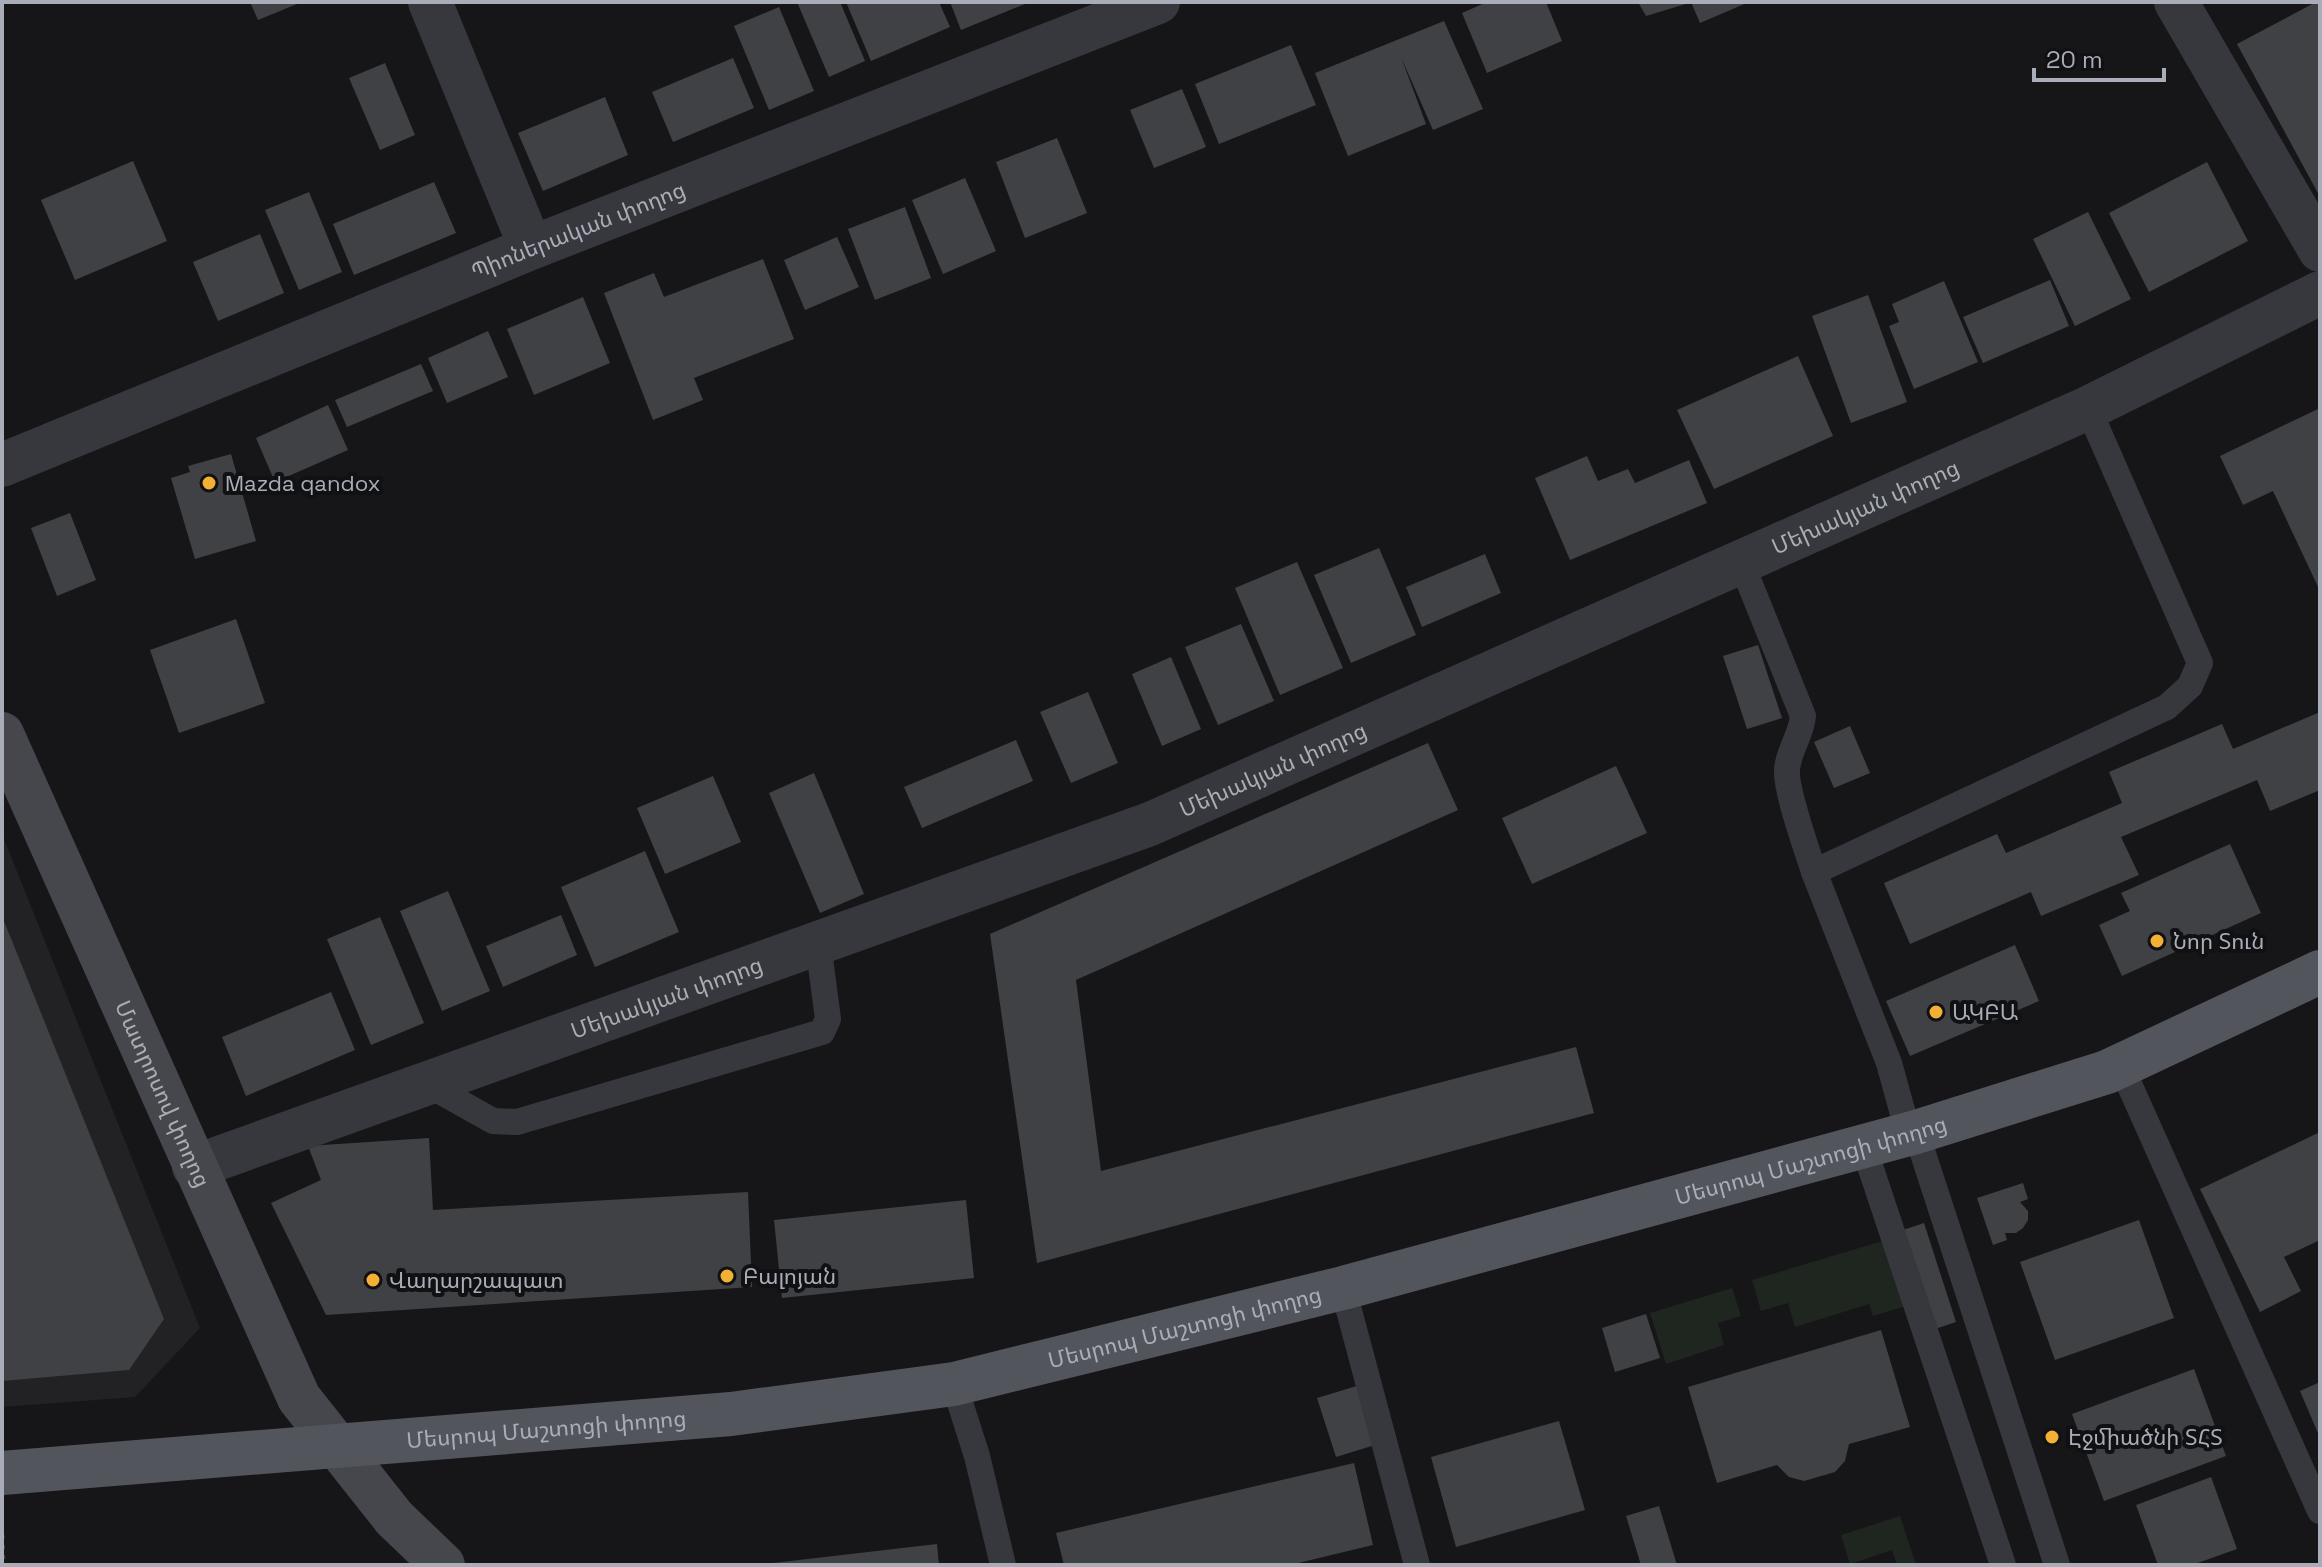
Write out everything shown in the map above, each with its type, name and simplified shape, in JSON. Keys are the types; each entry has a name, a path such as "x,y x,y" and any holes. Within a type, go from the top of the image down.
{"main road":[{"name":"Մեսրոպ Մաշտոցի փողոց","path":"2,1473 731,1414 954,1384 1343,1288 1912,1132 2121,1066 2320,972"}],"street":[{"path":"430,2 531,248"},
{"name":"Պիոներական փողոց","path":"2,465 531,248 1158,2"},
{"path":"2176,2 2320,250"},
{"name":"Մեխակյան փողոց","path":"194,1167 1150,824 2088,408 2320,293"},
{"name":"Մատրոսով փողոց","path":"2,734 299,1398 394,1518 443,1565"}],"lane":[{"path":"1814,872 2167,707 2190,686 2200,663 2088,408"},
{"path":"1741,562 1803,716 1801,734 1792,748 1786,772 1814,872 1889,1063 2057,1565"},
{"path":"427,1084 493,1121 517,1122 822,1032 828,1019 818,943"},
{"path":"2121,1066 2320,1511"},
{"path":"1863,1145 2003,1565"},
{"path":"1343,1288 1417,1565"},
{"path":"954,1384 977,1456 1003,1565"}],"path":[{"path":"2,1535 3,1565"}],"shaded area":[{"path":"2,834 200,1328 135,1397 2,1407"},
{"path":"1886,1240 1906,1306 1873,1316 1869,1304 1795,1327 1788,1303 1761,1311 1752,1280"},
{"path":"1732,1288 1741,1316 1718,1323 1724,1345 1666,1364 1650,1313"},
{"path":"1900,1516 1916,1565 1897,1565 1892,1550 1850,1564 1841,1535"}],"building":[{"path":"250,2 302,2 258,20"},
{"path":"797,2 840,2 865,61 829,77"},
{"path":"846,2 939,2 950,27 871,61"},
{"path":"950,2 1030,2 961,30"},
{"path":"1487,2 1546,2 1562,41 1487,73 1462,13"},
{"path":"1638,2 1689,2 1689,3 1646,16"},
{"path":"1691,2 1749,2 1700,23"},
{"path":"2320,2 2320,197 2237,44"},
{"path":"779,7 814,91 769,110 734,26"},
{"path":"1444,21 1483,109 1433,130 1401,57 1426,124 1348,156 1315,73"},
{"path":"1291,45 1316,105 1219,144 1195,84"},
{"path":"733,58 754,108 673,142 652,92"},
{"path":"385,63 415,135 380,150 349,78"},
{"path":"1182,89 1206,147 1154,168 1130,110"},
{"path":"605,97 628,155 543,191 518,133"},
{"path":"1057,138 1087,213 1025,238 996,162"},
{"path":"133,161 167,241 75,280 41,200"},
{"path":"2207,162 2248,241 2149,292 2109,213"},
{"path":"965,178 996,251 943,274 912,200"},
{"path":"434,182 456,233 354,275 333,224"},
{"path":"309,192 342,272 299,290 265,210"},
{"path":"905,207 931,278 875,300 848,229"},
{"path":"2088,212 2131,299 2075,326 2033,239"},
{"path":"260,234 284,293 218,321 193,262"},
{"path":"837,237 859,287 805,310 784,260"},
{"path":"763,259 794,339 694,378 703,400 653,420 604,293 654,273 664,297"},
{"path":"2050,280 2069,326 1983,363 1963,317"},
{"path":"1944,281 1978,362 1914,389 1889,326 1899,322 1892,304"},
{"path":"1868,295 1907,402 1851,423 1812,316"},
{"path":"583,297 610,363 534,395 507,329"},
{"path":"488,331 508,377 447,403 428,358"},
{"path":"1798,356 1833,436 1714,489 1677,410"},
{"path":"421,364 433,391 347,427 335,400"},
{"path":"328,405 348,450 275,482 256,438"},
{"path":"2320,408 2320,591 2273,491 2243,505 2220,456"},
{"path":"231,454 256,541 195,559 171,478 190,472 188,466"},
{"path":"1587,456 1598,481 1628,469 1635,483 1689,460 1707,503 1570,560 1535,478"},
{"path":"70,513 96,580 57,596 31,528"},
{"path":"1379,548 1416,635 1351,663 1314,575"},
{"path":"1485,554 1501,593 1422,627 1406,587"},
{"path":"1297,562 1343,668 1280,695 1235,588"},
{"path":"236,619 265,703 179,733 150,650"},
{"path":"1241,624 1274,701 1218,725 1185,647"},
{"path":"1758,645 1782,718 1747,729 1723,656"},
{"path":"1171,657 1201,729 1162,746 1132,674"},
{"path":"1088,692 1118,763 1071,783 1040,712"},
{"path":"2320,712 2320,790 2270,811 2257,780 2121,837 2139,875 2041,916 2031,892 1910,944 1884,883 1997,834 2006,853 2122,803 2109,772 2222,724 2233,749"},
{"path":"1850,726 1870,773 1834,788 1814,742"},
{"path":"1016,740 1033,781 922,828 904,787"},
{"path":"1428,743 1458,810 1076,980 1101,1171 1576,1047 1594,1113 1037,1263 990,934"},
{"path":"1616,766 1647,833 1532,884 1502,818"},
{"path":"814,773 864,894 820,913 769,793"},
{"path":"713,776 741,842 665,874 637,808"},
{"path":"2230,844 2261,913 2122,976 2099,925 2130,911 2121,893"},
{"path":"645,851 679,932 595,967 561,887"},
{"path":"448,891 490,991 442,1011 400,911"},
{"path":"561,915 577,955 503,987 486,946"},
{"path":"2,916 164,1319 129,1370 2,1381"},
{"path":"380,917 424,1023 371,1045 327,939"},
{"path":"2015,945 2039,1001 1910,1056 1886,1001"},
{"path":"331,992 355,1050 246,1096 222,1037"},
{"path":"2320,1132 2320,1240 2284,1257 2301,1291 2260,1312 2200,1189"},
{"path":"429,1138 433,1210 748,1192 752,1287 326,1315 271,1203 321,1180 308,1146"},
{"path":"2023,1183 2028,1199 2020,1202 2028,1211 2028,1220 2016,1233 2005,1233 2007,1240 1993,1245 1977,1198"},
{"path":"966,1200 974,1278 782,1298 774,1220"},
{"path":"2139,1220 2174,1318 2055,1360 2020,1262"},
{"path":"1924,1223 1956,1322 1935,1329 1903,1230"},
{"path":"1646,1314 1660,1358 1615,1372 1602,1328"},
{"path":"1881,1330 1910,1427 1849,1444 1845,1461 1835,1472 1804,1481 1789,1477 1777,1465 1717,1483 1688,1387"},
{"path":"2194,1369 2226,1456 2104,1501 2072,1414"},
{"path":"2320,1382 2320,1438 2300,1391"},
{"path":"1360,1385 1378,1444 1336,1457 1317,1398"},
{"path":"1559,1421 1585,1510 1456,1547 1431,1457"},
{"path":"1354,1463 1373,1545 1290,1565 1064,1565 1056,1533"},
{"path":"2211,1477 2237,1549 2192,1565 2158,1565 2136,1505"},
{"path":"1659,1506 1677,1565 1641,1565 1626,1516"},
{"path":"937,1544 939,1565 773,1565 773,1563"}],"place":[{"name":"Mazda qandox","path":"209,483"},
{"name":"Նոր Տուն","path":"2157,941"},
{"name":"ԱԿԲԱ","path":"1936,1012"},
{"name":"Բալոյան","path":"727,1276"},
{"name":"Վաղարշապատ","path":"373,1280"},
{"name":"Էջմիածնի ՏՀՏ","path":"2052,1437"}]}
